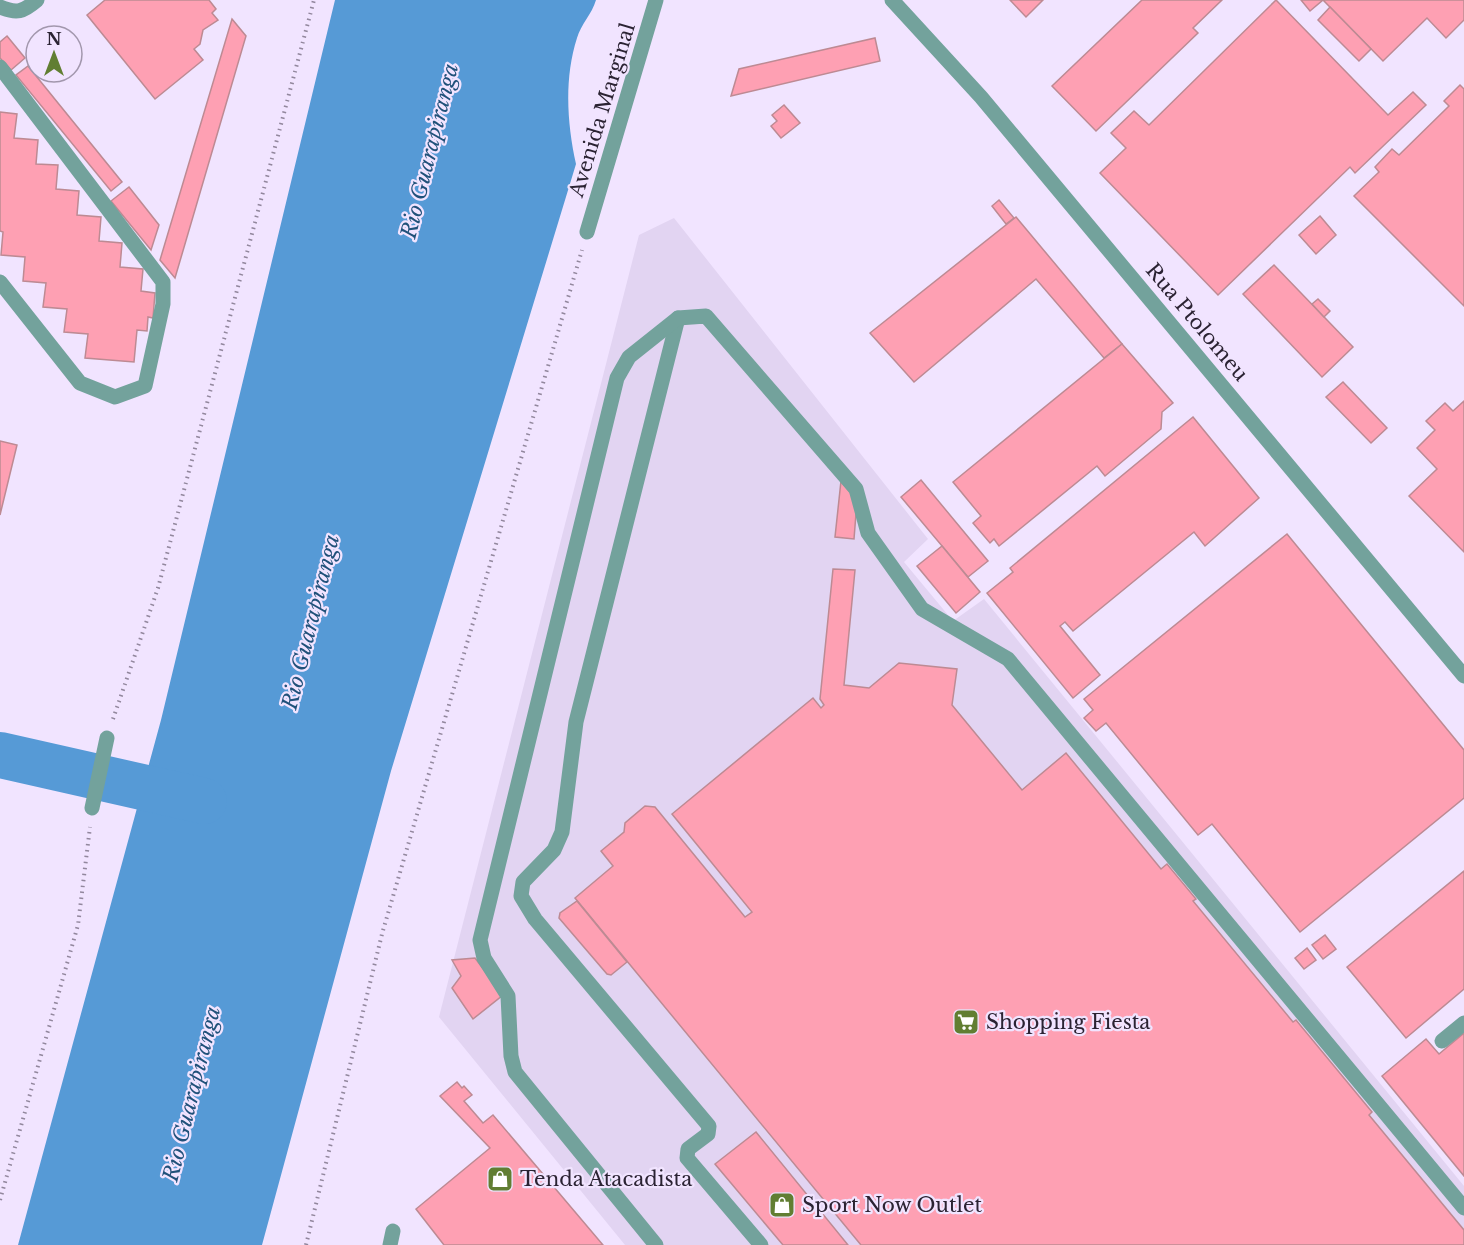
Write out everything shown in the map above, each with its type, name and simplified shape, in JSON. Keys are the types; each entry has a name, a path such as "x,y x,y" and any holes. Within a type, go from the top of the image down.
{"street":[{"path":"0,7 11,12 25,10 37,0"},
{"name":"Avenida Marginal","path":"588,231 656,0"},
{"name":"Rua Ptolomeu","path":"892,0 981,97 1464,676"},
{"path":"0,67 163,282 163,304 145,386 115,397 80,383 0,282"},
{"path":"656,1245 515,1072 511,1056 508,996 484,958 480,940 617,378 630,357 678,318 706,316 856,489 868,533 922,609 1008,659 1464,1208"},
{"path":"678,318 576,722 562,832 554,850 523,882 521,896 535,919 709,1126 708,1134 688,1149 687,1158 761,1245"},
{"path":"92,808 106,738"},
{"path":"1442,1041 1464,1023"}],"path":[{"path":"106,738 158,588 314,0"},
{"path":"306,1245 382,934 588,231"},
{"path":"0,1200 78,925 92,808"}],"shaded area":[{"name":"Shopping Fiesta","path":"674,218 928,539 904,562 953,621 984,599 1464,1186 1464,1245 625,1245 439,1017 639,235"}],"water":[{"name":"Rio Guarapiranga","path":"335,0 596,0 579,33 570,69 569,117 576,164 391,771 262,1245 18,1245 161,720"}],"building":[{"path":"105,0 209,0 216,9 212,13 218,20 203,30 200,44 194,49 203,60 155,99 87,15"},
{"path":"1010,0 1043,0 1026,17"},
{"path":"1142,0 1222,0 1193,28 1198,33 1096,131 1052,86"},
{"path":"1276,0 1388,115 1413,92 1426,105 1355,173 1350,167 1218,295 1100,173 1126,148 1111,133 1134,111 1149,125"},
{"path":"1301,0 1323,0 1310,11"},
{"path":"1323,0 1464,0 1464,20 1446,38 1427,18 1383,61"},
{"path":"1330,7 1371,49 1359,61 1318,20"},
{"path":"232,19 246,36 175,278 160,260"},
{"path":"7,36 24,57 11,70 0,58 0,42"},
{"path":"875,38 880,61 731,96 739,69"},
{"path":"24,69 24,84 43,84 122,182 111,191 16,75"},
{"path":"1460,85 1464,89 1464,306 1354,196 1379,172 1375,167 1392,149 1399,155 1449,106 1444,101"},
{"path":"784,105 800,123 781,138 771,126 777,121 772,115"},
{"path":"0,112 17,114 14,138 38,140 36,164 58,165 56,189 79,191 77,215 101,217 99,241 122,243 120,267 143,269 141,291 155,293 153,318 148,317 147,331 137,330 134,362 85,358 88,334 64,332 67,309 43,307 46,283 23,281 25,257 1,255 3,232 0,231"},
{"path":"129,187 159,225 151,250 111,201"},
{"path":"999,200 1014,218 1006,224 992,206"},
{"path":"1320,216 1336,235 1316,254 1299,235"},
{"path":"1016,217 1122,344 1104,358 1036,279 914,382 870,333"},
{"path":"1274,265 1353,347 1322,377 1243,294"},
{"path":"1318,299 1330,311 1324,317 1312,304"},
{"path":"1122,344 1173,403 1162,412 1161,429 1105,476 1097,466 999,546 994,539 990,543 973,523 981,516 953,482"},
{"path":"1343,382 1387,428 1371,443 1326,397"},
{"path":"1464,401 1464,552 1409,496 1437,469 1417,448 1435,430 1426,421 1445,403 1453,411"},
{"path":"1193,417 1259,498 1205,546 1194,532 1073,631 1065,622 1060,626 1100,675 1073,698 987,593 1013,572 1010,568"},
{"path":"0,441 17,445 0,515"},
{"path":"921,480 988,561 968,577 901,497"},
{"path":"841,481 857,501 854,539 835,537"},
{"path":"1287,534 1464,750 1464,798 1300,932 1212,824 1198,835 1106,723 1096,731 1084,718 1093,710 1084,699"},
{"path":"942,546 980,592 956,613 917,566"},
{"path":"833,569 855,570 844,685 869,688 899,663 957,669 952,705 1022,790 1066,753 1161,869 1167,864 1196,899 1193,901 1293,1022 1296,1020 1372,1112 1369,1115 1464,1230 1464,1245 861,1245 575,898 613,866 601,851 624,832 625,823 645,806 655,807 745,917 752,912 672,814 813,698 821,708 824,705 820,699"},
{"path":"1464,871 1464,989 1406,1038 1347,967"},
{"path":"577,901 627,962 611,975 607,974 559,918 560,913"},
{"path":"1325,935 1336,949 1323,959 1312,945"},
{"path":"1307,948 1316,960 1304,969 1295,958"},
{"path":"475,958 503,995 473,1019 452,988 461,976 452,960"},
{"path":"1464,1033 1464,1176 1382,1076 1426,1039 1439,1054"},
{"name":"Tenda Atacadista","path":"457,1082 472,1095 464,1101 483,1123 493,1115 603,1245 444,1245 416,1209 490,1148 440,1096"},
{"name":"Sport Now Outlet","path":"756,1132 848,1245 783,1245 715,1164"}],"waterway":[{"path":"0,755 204,801"}],"place":[{"name":"Shopping Fiesta","path":"966,1022"},
{"name":"Tenda Atacadista","path":"500,1179"},
{"name":"Sport Now Outlet","path":"782,1205"}]}
